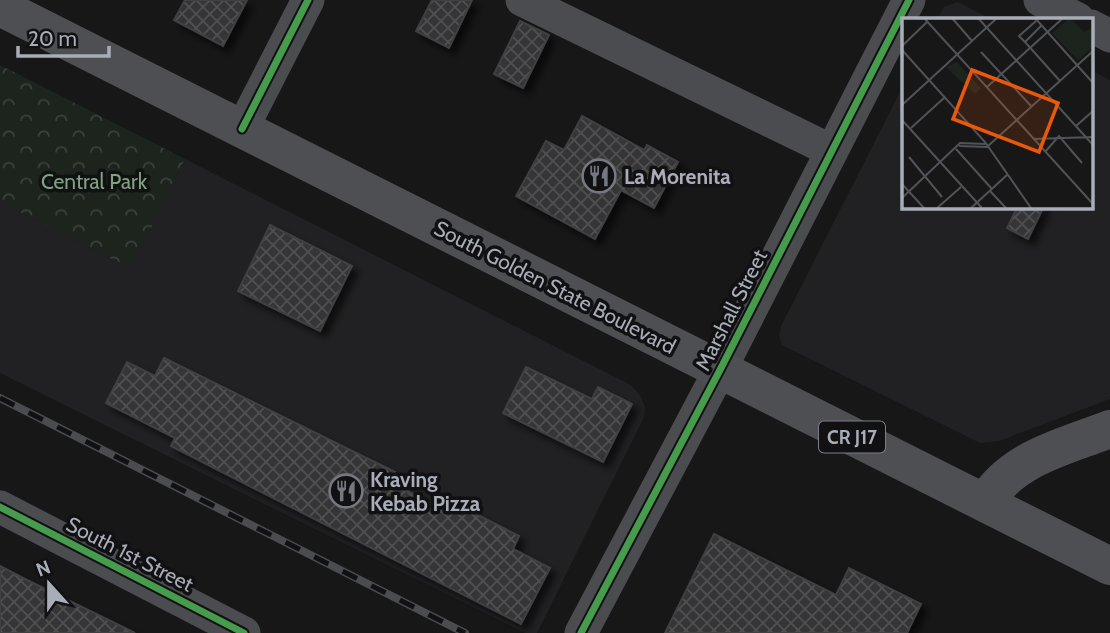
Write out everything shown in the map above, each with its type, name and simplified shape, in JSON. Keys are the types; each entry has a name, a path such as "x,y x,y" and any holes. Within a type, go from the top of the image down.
{"main road":[{"name":"South Golden State Boulevard","path":"0,7 1110,566"},
{"path":"985,503 1013,470 1050,452 1110,429"}],"street":[{"path":"242,129 308,0"},
{"path":"522,0 832,151"},
{"name":"Marshall Street","path":"581,633 720,370 909,0"},
{"path":"1040,0 1076,18"},
{"path":"1092,27 1110,36"},
{"name":"South 1st Street","path":"0,507 244,633"}],"shaded area":[{"path":"957,2 989,18 938,18 944,7"},
{"path":"1092,71 1110,80 1110,399 999,441 980,443 782,345 779,336 781,326 902,88 902,208 1092,208"},
{"path":"185,159 631,385 641,397 645,407 644,417 537,633 525,633 0,373 0,202 116,261 129,263 138,255"}],"green space":[{"name":"Central Park","path":"0,65 185,159 134,260 126,263 116,261 0,202"}],"building":[{"path":"185,0 247,0 223,46 174,20"},
{"path":"432,0 472,0 449,48 416,31"},
{"path":"520,21 549,35 523,88 494,74"},
{"name":"La Morenita","path":"582,116 644,150 647,145 678,162 654,208 621,190 595,239 516,196 546,141 564,150"},
{"path":"1017,208 1043,208 1028,239 1007,228"},
{"path":"270,225 352,266 320,331 238,291"},
{"path":"164,358 395,472 390,482 444,510 448,500 519,536 513,549 550,568 521,624 171,446 175,438 106,403 127,362 155,376"},
{"path":"526,367 592,399 598,387 632,404 603,462 503,413"},
{"path":"714,534 836,595 849,568 921,604 907,633 665,633"},
{"path":"0,566 27,580 135,633 0,633"}],"railway":[{"path":"0,398 465,633"}],"cycle path":[{"path":"242,129 308,0"},
{"path":"581,633 720,370 909,0"},
{"path":"0,507 244,633"}],"place":[{"name":"La Morenita","path":"599,176"},
{"name":"Kraving Kebab Pizza","path":"346,491"}]}
